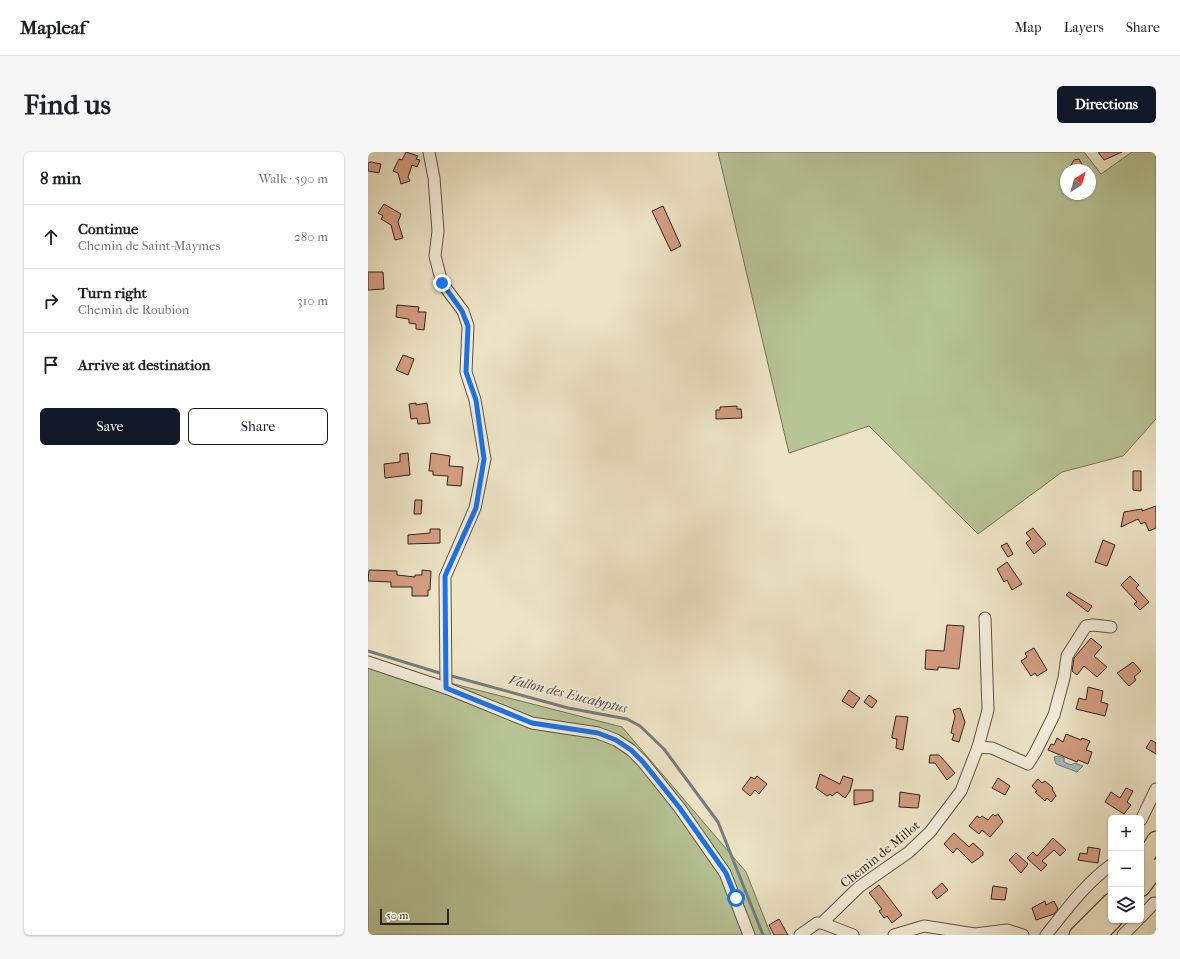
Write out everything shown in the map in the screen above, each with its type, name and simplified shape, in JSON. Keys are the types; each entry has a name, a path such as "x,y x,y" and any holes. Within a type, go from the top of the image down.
{"main road":[{"path":"1144,859 1156,840"},
{"path":"1142,887 1156,868"},
{"path":"1078,935 1108,905"},
{"path":"1098,935 1110,923"}],"street":[{"path":"429,152 434,178 438,231 435,256 442,283 462,311 468,326 466,372 476,400 484,459 476,508 445,576 446,683"},
{"name":"Chemin de Millot","path":"800,935 817,923 822,923 858,887 909,852 930,832 960,791 978,747 988,710 985,618"},
{"path":"978,747 992,748 1028,764 1054,715 1064,678 1067,656 1086,626 1092,625 1111,627"},
{"path":"368,662 446,683 532,723 598,733 616,740 631,750 643,762 679,807 726,873 749,935"},
{"path":"1143,815 1156,789"},
{"path":"1046,935 1080,893 1095,877 1108,867"},
{"path":"1144,914 1154,903"},
{"path":"822,923 853,935"},
{"path":"1123,935 1135,923"},
{"path":"894,935 924,926 975,934 1007,930 1023,935"}],"green space":[{"path":"718,152 1084,152 1093,164 1060,164 1060,200 1096,200 1096,168 1101,174 1132,152 1156,152 1156,419 1123,456 1062,472 978,534 869,426 789,453"},
{"path":"368,662 622,727 746,872 771,935 368,935"}],"water":[{"path":"1058,756 1064,758 1064,762 1071,765 1075,763 1083,766 1077,772 1056,764 1054,757"}],"building":[{"path":"406,152 418,156 416,159 420,160 417,167 412,165 408,177 410,181 401,184 398,173 393,171 399,159 402,160"},
{"path":"1098,152 1122,152 1104,160"},
{"path":"1079,159 1082,164 1072,164 1074,160"},
{"path":"371,162 381,164 379,173 368,171 368,163"},
{"path":"384,204 401,214 398,222 403,238 395,240 391,225 381,219 383,216 378,213"},
{"path":"663,206 681,246 671,251 652,211"},
{"path":"368,272 383,272 384,289 368,290"},
{"path":"397,305 419,307 418,312 426,312 424,330 416,329 416,324 409,323 409,319 396,317"},
{"path":"403,355 414,359 408,375 396,370"},
{"path":"416,403 416,405 427,403 430,423 418,424 417,418 411,419 409,404"},
{"path":"737,406 737,409 741,409 742,418 716,419 716,410 720,410 720,407"},
{"path":"408,453 410,475 385,478 384,464 400,462 400,454"},
{"path":"431,453 450,456 449,466 463,467 461,486 447,485 448,476 433,475 433,471 429,471"},
{"path":"1133,471 1141,471 1141,491 1133,490"},
{"path":"415,500 422,500 421,514 414,514"},
{"path":"1156,506 1156,528 1149,531 1145,522 1141,524 1138,519 1121,527 1124,512 1142,509 1142,511"},
{"path":"1033,528 1046,544 1034,554 1026,543 1031,539 1026,533"},
{"path":"430,529 440,529 440,543 408,544 408,535 430,533"},
{"path":"1103,540 1115,545 1107,566 1095,562"},
{"path":"1007,543 1013,554 1008,557 1001,546"},
{"path":"1007,562 1022,584 1012,590 1007,580 1004,582 997,569"},
{"path":"369,570 397,571 397,575 415,577 415,575 422,575 422,570 431,571 430,590 428,590 428,596 412,596 412,587 391,587 391,582 368,581"},
{"path":"1130,576 1139,585 1136,588 1149,602 1140,610 1134,604 1137,602 1121,585"},
{"path":"1069,592 1092,606 1088,612 1066,595"},
{"path":"947,625 964,626 959,669 938,667 938,670 925,669 926,650 944,651"},
{"path":"1091,638 1102,647 1094,656 1107,667 1097,677 1084,666 1077,675 1072,671 1074,658"},
{"path":"1034,648 1047,670 1037,676 1035,673 1031,676 1021,661 1027,657 1025,653"},
{"path":"1133,662 1141,671 1134,677 1136,680 1129,686 1117,673"},
{"path":"1088,687 1103,691 1101,702 1108,704 1105,716 1076,709 1079,698 1086,700"},
{"path":"849,690 860,698 853,708 842,701"},
{"path":"869,695 877,701 872,708 864,702"},
{"path":"960,708 965,722 959,742 952,740 954,734 951,733 955,716 953,710"},
{"path":"896,716 908,717 903,750 896,748 897,739 892,738"},
{"path":"1066,734 1081,740 1082,738 1090,741 1086,750 1092,752 1088,764 1078,760 1077,762 1048,750 1051,744 1054,745 1057,738 1063,742"},
{"path":"1151,740 1156,743 1156,754 1146,748"},
{"path":"930,755 939,755 955,773 947,780 935,763 929,763"},
{"path":"820,774 840,784 843,776 853,779 850,791 845,798 837,792 832,796 830,794 827,796 816,788"},
{"path":"757,776 767,784 759,794 755,790 750,796 742,789 751,777 755,779"},
{"path":"998,778 1010,786 1005,795 992,788"},
{"path":"1038,779 1042,783 1045,781 1053,788 1052,789 1056,796 1051,802 1047,798 1045,801 1035,792 1037,791 1032,786"},
{"path":"1126,788 1133,791 1127,802 1131,805 1124,814 1105,802 1111,792 1120,798"},
{"path":"854,790 873,790 873,801 854,805"},
{"path":"900,792 920,795 918,808 899,807"},
{"path":"993,814 995,816 998,814 1003,822 990,837 982,830 979,834 969,826 977,816 980,818 982,816 988,820"},
{"path":"954,833 969,847 973,843 983,852 983,855 972,863 957,848 953,853 944,844"},
{"path":"1053,838 1066,850 1060,856 1054,850 1042,861 1047,865 1041,871 1027,858 1033,852 1037,856"},
{"path":"1088,847 1100,849 1098,863 1078,860 1080,853 1087,854"},
{"path":"1016,853 1028,864 1021,873 1009,860"},
{"path":"942,883 948,890 937,899 932,892"},
{"path":"879,885 902,915 892,923 887,916 884,918 879,911 882,909 869,893"},
{"path":"993,886 1007,888 1005,900 991,899"},
{"path":"1045,901 1046,905 1054,901 1058,909 1054,914 1036,920 1032,908"},
{"path":"779,919 788,935 774,935 769,925"}],"waterway":[{"name":"Vallon des Eucalyptus","path":"368,651 443,674"},
{"name":"Vallon des Eucalyptus","path":"448,675 568,708 627,719 640,726 664,749 718,822 763,935"}],"route":[{"path":"442,283 462,311 468,326 466,372 476,400 484,459 476,508 445,576 446,688 532,723 598,733 616,740 631,750 643,762 679,807 726,873 736,898"}]}
